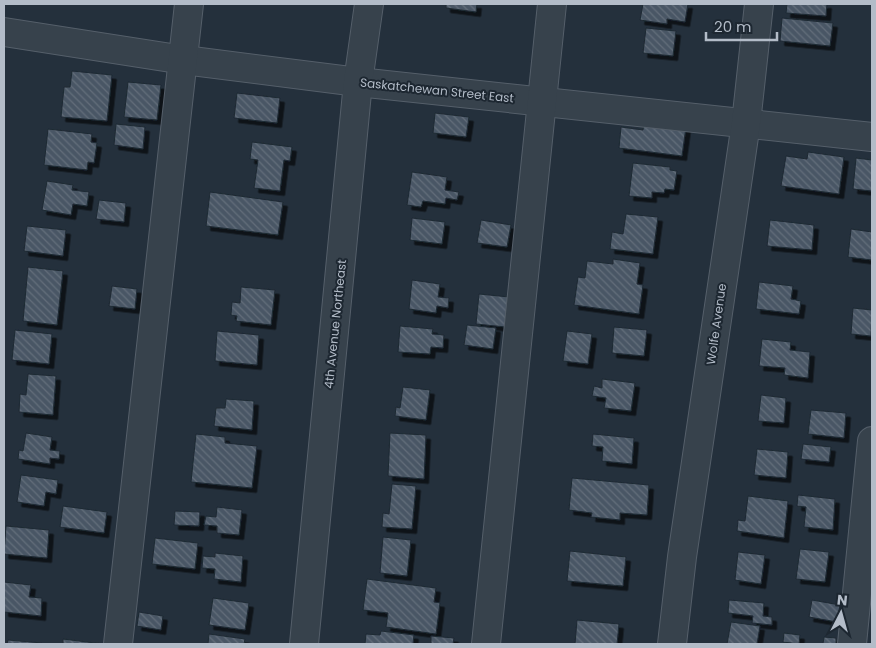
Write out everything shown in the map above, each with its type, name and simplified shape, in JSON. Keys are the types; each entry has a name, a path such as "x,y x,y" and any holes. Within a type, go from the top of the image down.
{"street":[{"path":"118,644 189,4"},
{"name":"4th Avenue Northeast","path":"304,644 358,82 369,4"},
{"path":"486,644 552,4"},
{"name":"Wolfe Avenue","path":"672,644 682,557 746,123 759,4"},
{"name":"Saskatchewan Street East","path":"4,32 184,60 358,82 872,137"},
{"path":"852,644 872,441"}],"building":[{"path":"446,4 477,4 476,12 446,8"},
{"path":"643,4 688,4 685,22 667,19 667,24 640,20"},
{"path":"787,4 827,4 826,16 786,13"},
{"path":"782,18 833,23 830,46 780,41"},
{"path":"646,28 676,31 673,56 643,53"},
{"path":"72,71 112,75 107,121 61,117 64,87 70,87"},
{"path":"128,82 161,85 157,120 124,117"},
{"path":"237,93 280,98 277,123 234,118"},
{"path":"435,113 469,117 466,137 433,133"},
{"path":"644,122 686,127 682,156 619,148 621,127 643,130"},
{"path":"116,124 145,127 143,149 114,145"},
{"path":"48,129 92,134 91,142 97,143 94,163 88,162 87,170 44,165"},
{"path":"252,142 292,147 290,161 284,160 280,191 254,188 258,160 250,159"},
{"path":"808,152 844,157 839,194 781,186 786,156 807,159"},
{"path":"856,158 872,160 872,191 853,189"},
{"path":"633,163 670,167 670,170 677,171 674,190 665,189 664,193 652,192 652,198 629,196"},
{"path":"412,172 447,177 445,190 459,192 457,200 446,198 445,204 423,201 421,207 407,205"},
{"path":"47,181 73,185 72,190 89,192 87,206 73,204 71,215 42,210"},
{"path":"210,192 283,202 278,235 206,226"},
{"path":"99,200 126,203 124,222 96,219"},
{"path":"626,214 658,217 653,254 610,249 612,232 623,234"},
{"path":"412,218 445,222 442,244 410,240"},
{"path":"481,220 511,225 507,247 477,243"},
{"path":"770,220 814,225 812,250 767,246"},
{"path":"27,226 66,230 63,256 24,251"},
{"path":"851,229 872,232 872,260 848,257"},
{"path":"613,259 640,263 637,284 643,285 639,314 574,305 578,277 585,278 587,261 613,264"},
{"path":"28,267 63,271 57,325 23,321"},
{"path":"412,280 440,284 438,297 449,298 448,308 437,306 436,313 409,309"},
{"path":"759,282 793,286 791,299 801,301 799,314 756,309"},
{"path":"112,286 137,289 135,309 109,306"},
{"path":"241,287 275,290 271,325 236,321 237,316 231,315 232,302 240,303"},
{"path":"479,294 509,297 506,327 476,324"},
{"path":"853,308 872,310 871,336 851,334"},
{"path":"467,325 496,328 493,349 464,345"},
{"path":"400,326 433,329 432,334 444,335 443,348 431,347 430,354 398,352"},
{"path":"614,327 647,330 644,356 612,353"},
{"path":"15,330 52,334 49,364 12,360"},
{"path":"217,331 259,335 257,365 215,361"},
{"path":"567,331 592,334 588,364 563,361"},
{"path":"762,339 791,342 790,350 810,352 808,378 784,375 785,368 759,366"},
{"path":"28,374 56,376 53,415 19,412 20,394 26,395"},
{"path":"602,379 635,383 631,411 604,408 606,398 592,396 594,386 602,388"},
{"path":"403,387 430,390 426,420 395,416 396,407 400,408"},
{"path":"761,395 786,398 784,423 758,421"},
{"path":"226,399 254,401 252,430 214,426 216,408 225,408"},
{"path":"811,410 846,413 844,438 808,434"},
{"path":"26,433 52,437 50,450 60,451 59,459 50,458 50,464 18,459 19,450 23,451"},
{"path":"390,433 426,435 424,479 388,476"},
{"path":"196,434 225,437 225,443 257,446 252,488 191,482"},
{"path":"593,434 634,438 632,464 602,461 603,447 592,446"},
{"path":"803,444 831,447 829,462 801,459"},
{"path":"757,449 788,452 786,478 754,475"},
{"path":"21,475 58,480 56,494 46,492 44,506 17,502"},
{"path":"572,478 649,485 647,515 620,513 620,520 591,517 592,513 569,510"},
{"path":"392,484 416,486 412,529 382,527 383,513 389,514"},
{"path":"798,495 835,499 833,530 804,527 806,507 797,506"},
{"path":"748,496 788,501 784,538 737,531 738,520 745,521"},
{"path":"63,506 107,512 104,533 60,527"},
{"path":"217,507 242,510 239,535 217,533 217,526 204,525 206,516 216,517"},
{"path":"175,511 200,512 199,526 174,525"},
{"path":"6,526 49,530 47,558 4,554"},
{"path":"383,537 411,540 407,576 380,573"},
{"path":"155,538 198,543 195,569 152,564"},
{"path":"800,549 829,552 825,582 796,579"},
{"path":"570,551 626,557 623,586 567,581"},
{"path":"738,552 765,555 761,584 735,580"},
{"path":"215,553 243,556 241,582 214,579 215,569 202,568 203,556 215,557"},
{"path":"367,579 436,588 434,602 440,603 436,634 386,627 388,613 363,610"},
{"path":"4,582 31,585 29,597 42,598 41,616 4,612"},
{"path":"213,598 249,603 245,630 209,625"},
{"path":"729,600 764,603 763,616 772,617 772,625 752,623 753,616 728,613"},
{"path":"812,600 840,605 837,622 809,617"},
{"path":"139,612 163,616 161,630 137,626"},
{"path":"577,620 619,624 617,644 575,644"},
{"path":"731,622 760,626 757,644 727,644"},
{"path":"381,631 414,635 413,644 365,644 366,634 380,635"},
{"path":"784,633 800,635 799,644 783,642"},
{"path":"209,634 245,639 244,644 208,644"},
{"path":"431,636 454,638 453,644 431,644"},
{"path":"824,637 836,638 836,644 823,644"},
{"path":"63,639 103,644 63,644"},
{"path":"8,640 42,643 42,644 7,644"}]}
